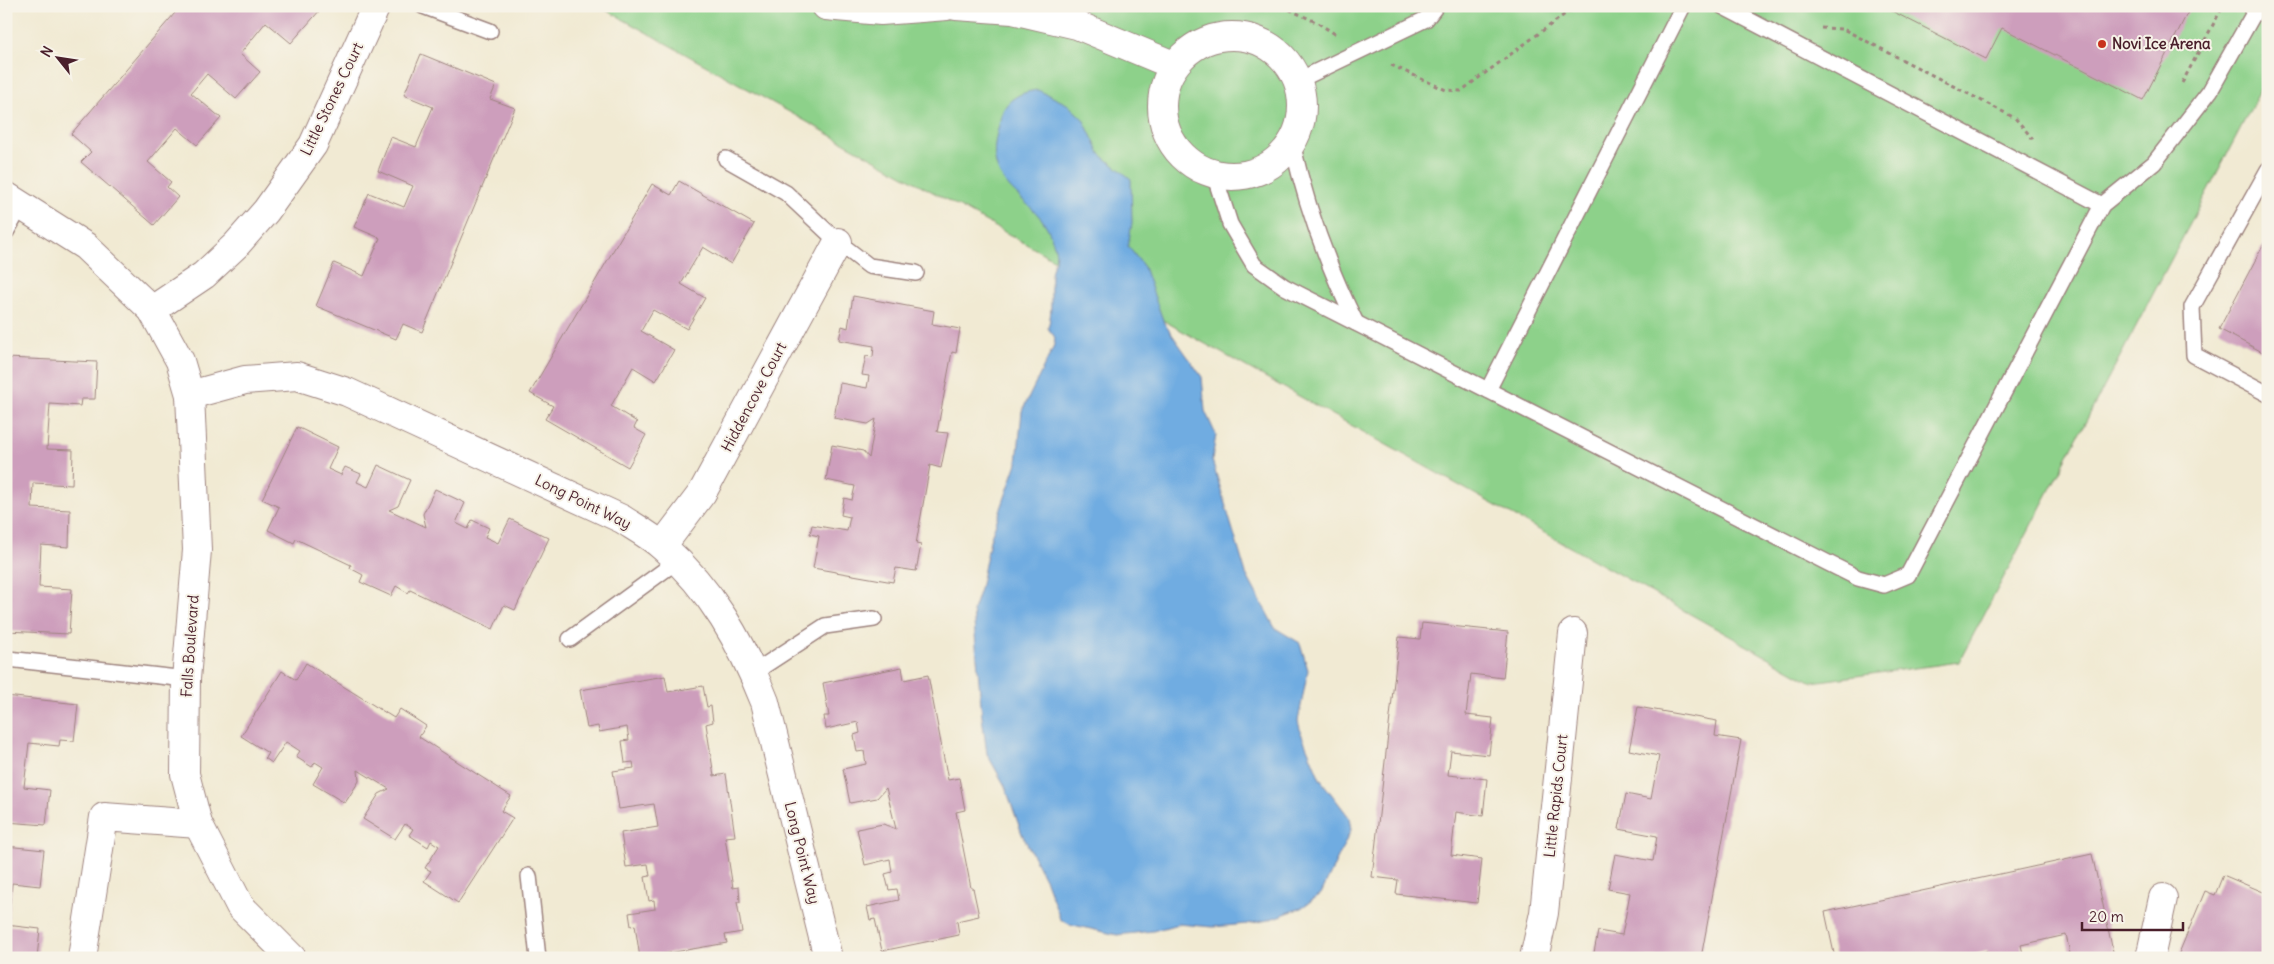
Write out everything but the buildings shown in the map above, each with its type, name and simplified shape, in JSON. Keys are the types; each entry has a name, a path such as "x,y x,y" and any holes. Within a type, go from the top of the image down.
{"street":[{"name":"Little Stones Court","path":"152,310 204,275 236,245 266,211 313,145 376,6"},
{"path":"826,6 881,11 947,6"},
{"path":"956,6 1013,10 1077,25 1173,65"},
{"path":"1240,34 1276,49 1299,80 1303,112 1292,143 1271,165 1244,176 1214,174 1190,163 1171,143 1162,117 1162,90 1173,65 1202,40 1240,34"},
{"path":"14,201 85,246 152,310"},
{"name":"Hiddencove Court","path":"670,553 838,242"},
{"name":"Falls Boulevard","path":"152,310 180,361 190,395 197,550 186,679 185,774 198,824 240,906 292,958"},
{"name":"Long Point Way","path":"190,395 245,380 297,376 347,392 622,519 670,553 694,576 719,611 745,653 765,702 828,958"},
{"name":"Little Rapids Court","path":"1534,958 1544,913 1573,633"},
{"path":"82,958 104,817 198,824"},
{"path":"2150,958 2164,898"}],"lane":[{"path":"424,6 490,31"},
{"path":"1299,80 1426,19 1436,6"},
{"path":"1488,390 1683,6"},
{"path":"1722,6 2102,204"},
{"path":"1214,174 1230,224 1254,265 1285,287 1850,574 1884,586 1908,575 2102,204 2154,163 2210,92 2258,6"},
{"path":"1292,143 1299,174 1336,280 1356,323"},
{"path":"726,159 786,193 838,242 869,266 916,272"},
{"path":"2268,170 2192,307 2194,355 2268,394"},
{"path":"6,232 14,201"},
{"path":"570,639 670,553"},
{"path":"753,674 825,626 874,620"},
{"path":"8,659 186,679"},
{"path":"529,876 538,958"}],"path":[{"path":"1141,6 1152,10 1186,6"},
{"path":"1282,6 1318,23 1362,50 1434,85 1446,90 1461,91 1576,6"},
{"path":"2177,92 2223,6"},
{"path":"1815,28 1843,29 2015,118 2035,142"}],"green space":[{"path":"599,6 2268,6 2268,76 1959,662 1812,682"}],"water":[{"path":"1038,90 1067,104 1083,119 1100,154 1131,179 1132,223 1128,246 1144,267 1164,323 1202,377 1205,411 1216,435 1212,460 1246,574 1275,628 1300,643 1308,670 1298,721 1301,733 1320,779 1349,817 1351,830 1321,894 1301,908 1268,920 1213,927 1178,924 1153,931 1117,935 1069,924 1060,919 1046,881 1022,834 1005,786 987,754 973,610 980,589 990,540 1017,463 1022,411 1053,348 1055,340 1048,328 1051,308 1051,275 1056,257 1054,245 1048,229 1039,216 1002,178 997,169 995,149 1002,114 1008,103 1018,95"}],"place":[{"name":"Novi Ice Arena","path":"2102,44"}]}
